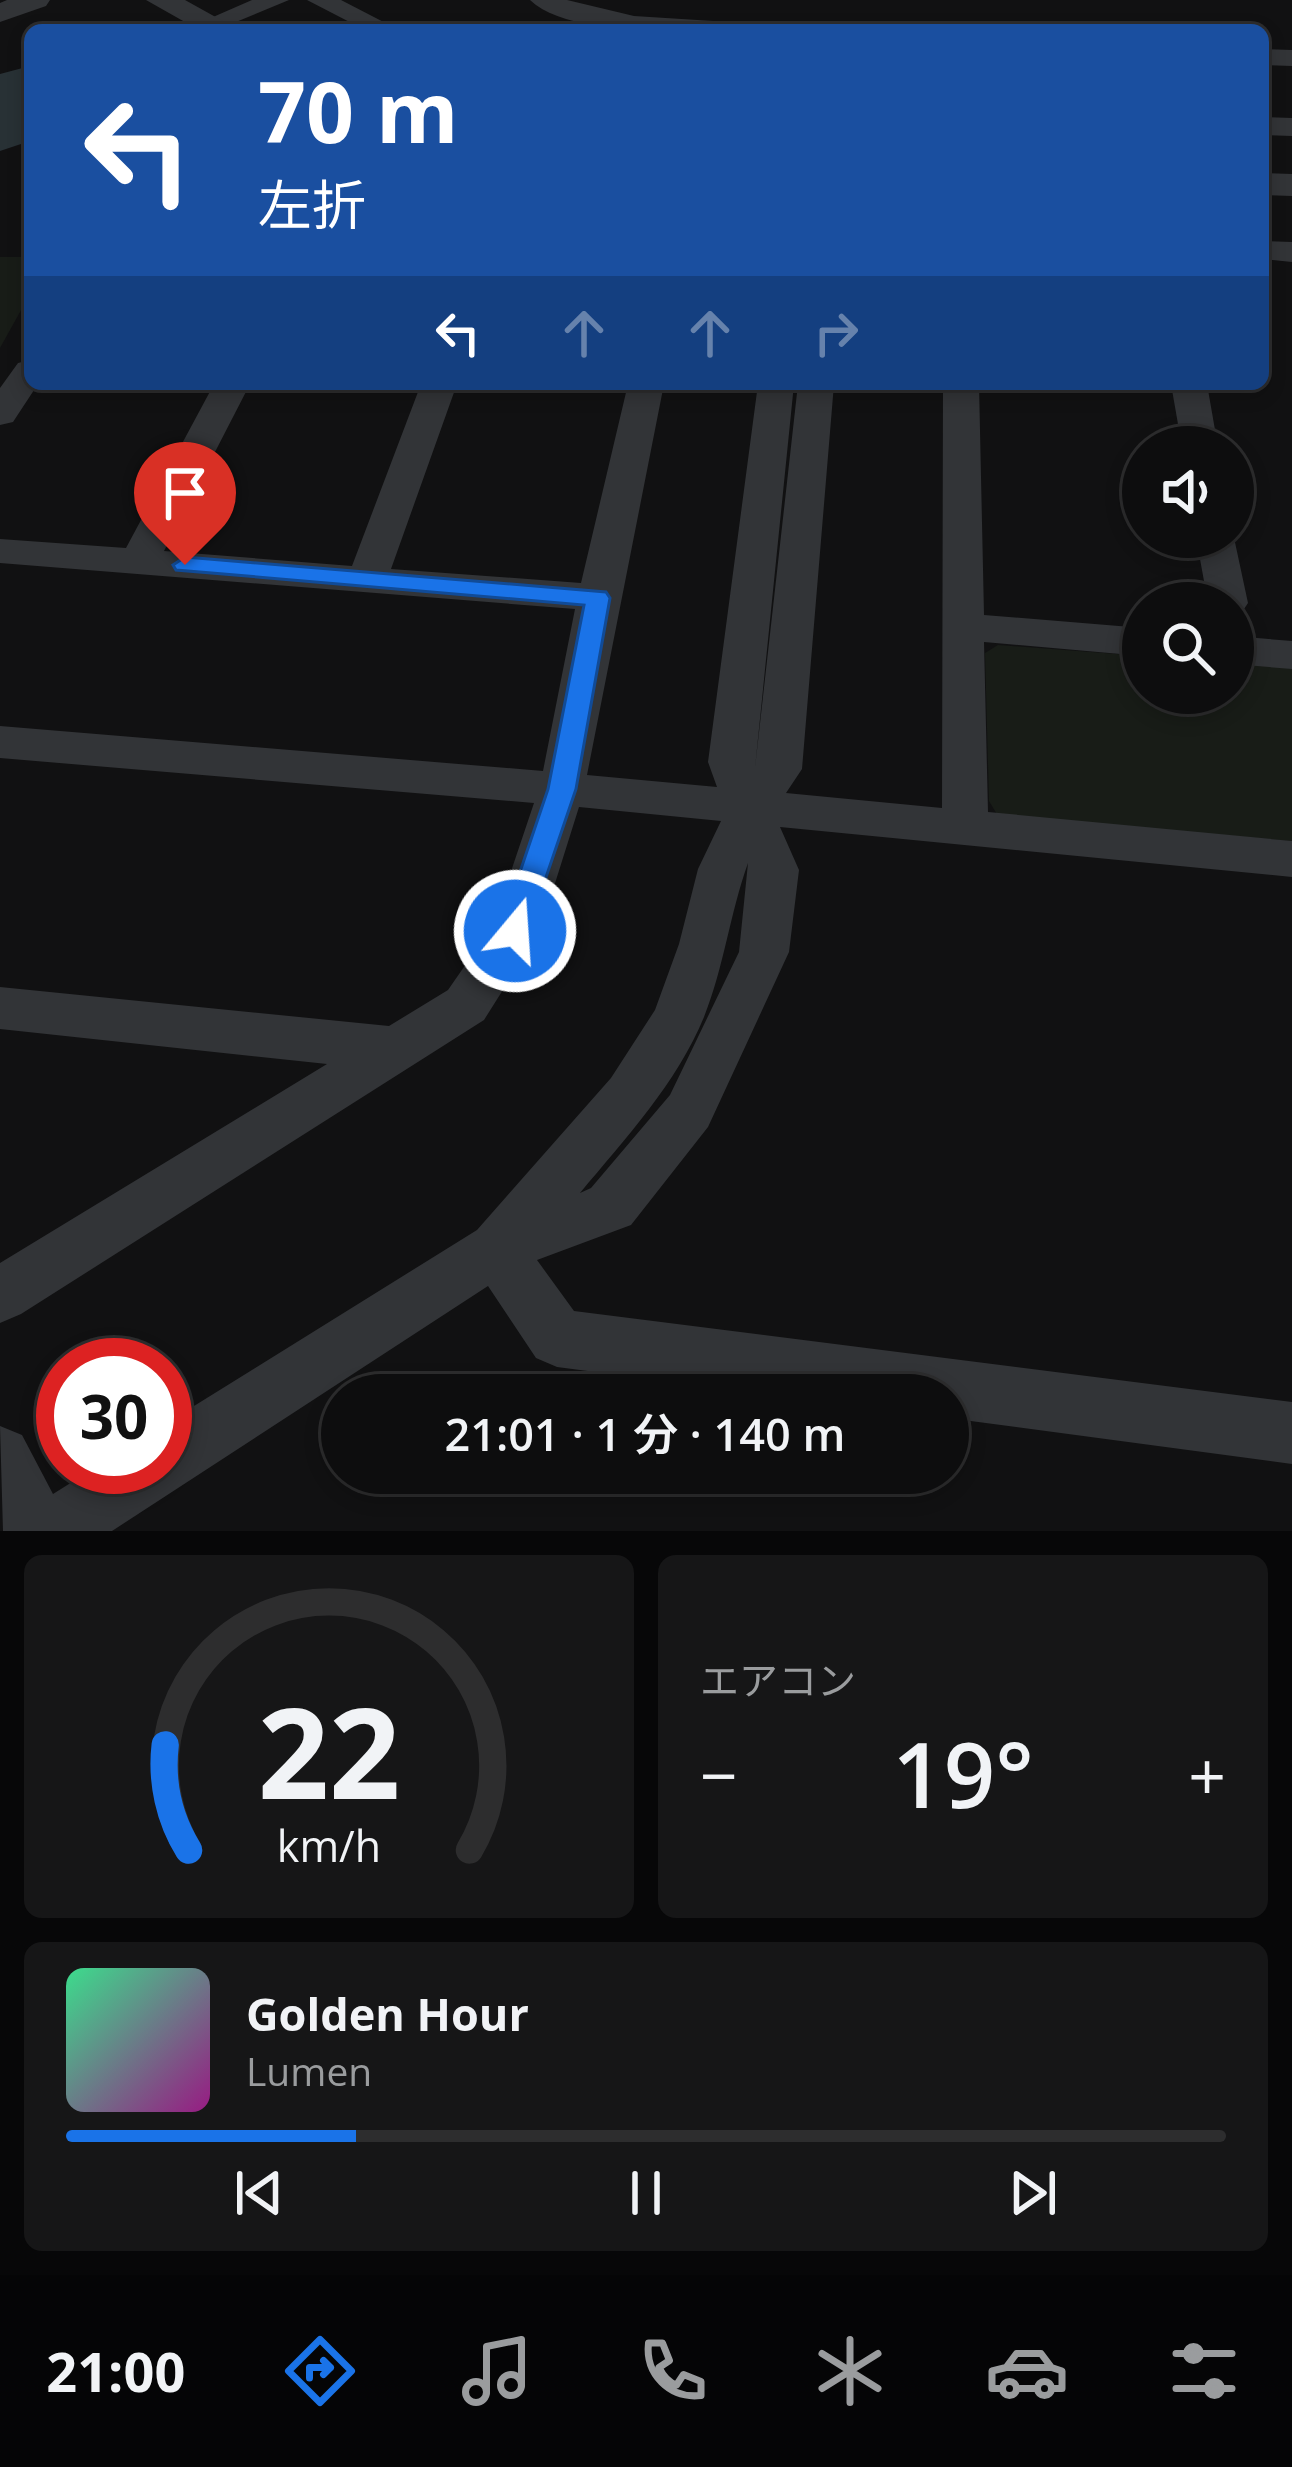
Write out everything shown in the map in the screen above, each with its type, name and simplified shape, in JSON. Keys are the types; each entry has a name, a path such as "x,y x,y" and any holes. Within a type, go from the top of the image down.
{"street":[{"path":"0,13 35,0"},
{"path":"160,0 211,24"},
{"path":"224,24 276,0"},
{"path":"320,0 373,24"},
{"path":"543,0 580,15 629,24"},
{"path":"0,414 24,379"},
{"path":"139,561 229,390"},
{"path":"367,580 437,390"},
{"path":"0,1295 466,1005 515,931 562,789 645,390"},
{"path":"192,1443 496,1249 611,1207 689,1111 764,952 775,870 730,762 775,390"},
{"path":"749,810 779,769 815,390"},
{"path":"961,390 965,831"},
{"path":"1190,390 1196,426"},
{"path":"0,551 598,598"},
{"path":"966,627 1122,640"},
{"path":"1254,648 1292,655"},
{"path":"0,742 562,789 1292,860"},
{"path":"0,1008 398,1049"},
{"path":"496,1249 557,1338 1292,1433"},
{"path":"0,1457 37,1531"},
{"path":"53,1531 111,1494"}],"shaded area":[{"path":"24,68 24,143 0,151 0,74"},
{"path":"0,257 24,257 24,305 0,348"},
{"path":"998,645 1122,654 1122,714 1254,714 1254,665 1292,668 1292,841 998,816 989,801 985,653"}],"route":[{"path":"185,565 598,598 562,789 515,931"}]}
